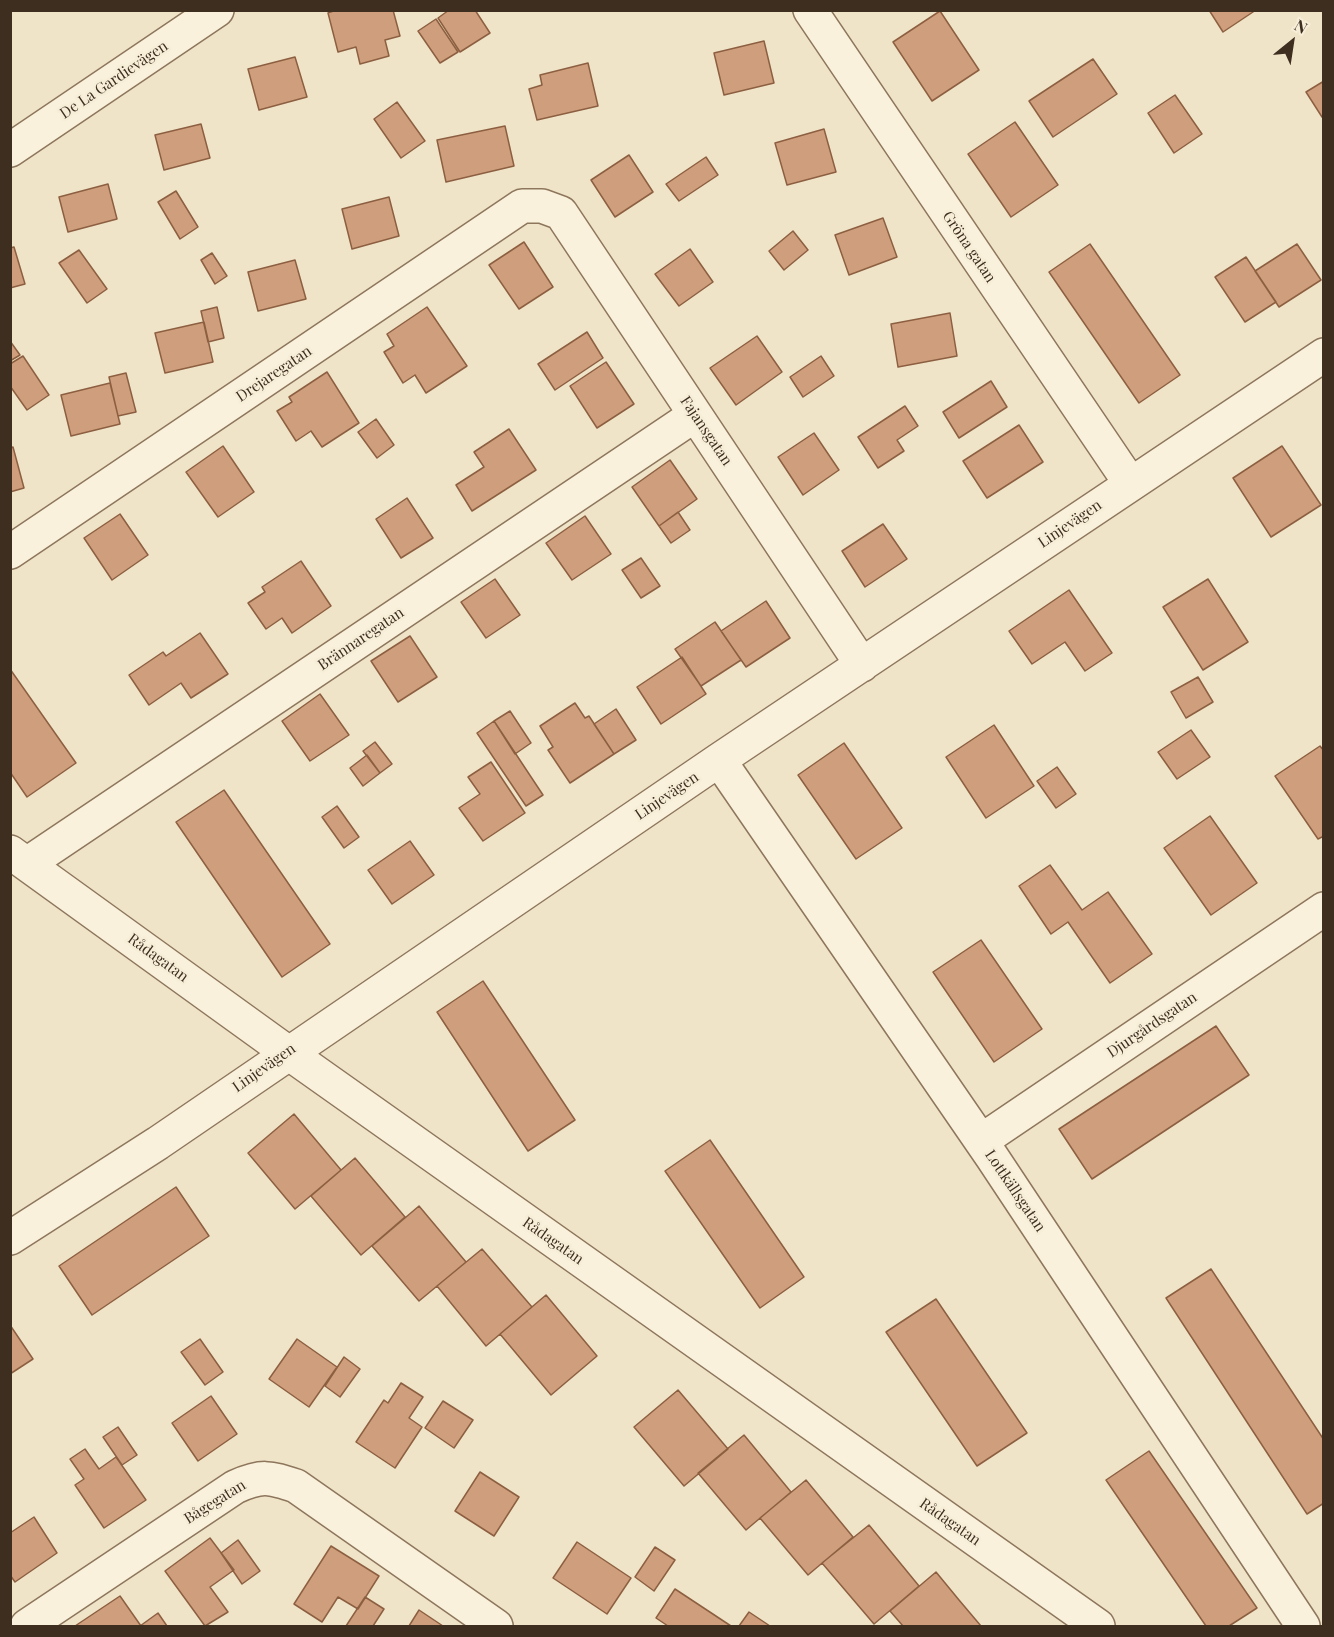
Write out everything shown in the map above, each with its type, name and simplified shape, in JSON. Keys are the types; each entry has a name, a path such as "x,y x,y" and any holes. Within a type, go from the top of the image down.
{"street":[{"name":"Gröna gatan","path":"810,10 1130,483"},
{"name":"De La Gardievägen","path":"10,150 216,11"},
{"name":"Drejaregatan","path":"10,552 522,206 542,206"},
{"name":"Fajansgatan","path":"542,206 561,213 862,665"},
{"name":"Linjevägen","path":"10,1238 158,1143 287,1052 1323,355"},
{"name":"Brännaregatan","path":"19,858 695,415"},
{"name":"Lottkällsgatan","path":"719,760 981,1141 1303,1626"},
{"name":"Rådagatan","path":"19,858 287,1052 1096,1626"},
{"name":"Djurgårdsgatan","path":"981,1141 1323,909"},
{"name":"Bågegatan","path":"27,1626 235,1487 256,1478 272,1478 296,1486 496,1626"}],"building":[{"path":"336,10 393,10 400,36 385,40 389,56 360,64 356,47 338,52 328,13"},
{"path":"449,10 475,10 490,33 460,52 438,18"},
{"path":"1209,10 1256,10 1223,32"},
{"path":"940,11 979,70 932,101 893,42"},
{"path":"436,19 458,52 440,63 418,31"},
{"path":"764,41 774,83 724,95 714,53"},
{"path":"295,57 307,97 259,110 248,69"},
{"path":"1093,59 1117,94 1053,137 1029,101"},
{"path":"588,63 598,106 537,120 529,89 542,85 540,75"},
{"path":"1324,81 1324,116 1322,117 1306,92"},
{"path":"1175,95 1202,134 1174,153 1148,113"},
{"path":"397,102 425,141 401,158 374,119"},
{"path":"1015,122 1058,185 1011,217 968,154"},
{"path":"201,124 210,158 164,170 155,135"},
{"path":"505,126 514,166 446,182 437,140"},
{"path":"824,129 836,172 787,185 775,143"},
{"path":"629,155 653,192 615,217 591,180"},
{"path":"706,157 718,175 679,201 666,184"},
{"path":"108,184 117,219 68,232 59,197"},
{"path":"176,191 198,227 180,239 158,202"},
{"path":"389,197 399,236 352,249 342,209"},
{"path":"883,218 897,257 849,275 835,235"},
{"path":"793,231 808,250 784,270 769,251"},
{"path":"524,242 553,287 519,309 489,265"},
{"path":"1090,244 1180,375 1139,403 1049,272"},
{"path":"1297,244 1321,280 1279,307 1255,271"},
{"path":"14,247 25,284 10,288 10,248"},
{"path":"690,249 713,282 679,306 655,274"},
{"path":"79,250 107,289 87,303 59,263"},
{"path":"212,253 227,276 215,284 201,260"},
{"path":"1246,257 1276,302 1245,322 1215,277"},
{"path":"295,260 306,299 258,311 248,272"},
{"path":"217,307 224,338 208,342 201,311"},
{"path":"427,307 467,366 426,393 415,375 403,383 384,352 394,346 387,334"},
{"path":"950,313 957,356 898,367 891,324"},
{"path":"204,322 213,362 165,373 155,333"},
{"path":"587,332 603,358 555,390 538,364"},
{"path":"757,336 782,372 736,405 710,368"},
{"path":"10,341 20,355 10,361"},
{"path":"23,356 49,395 27,410 10,386 10,364"},
{"path":"821,356 834,376 803,397 790,377"},
{"path":"606,362 634,404 597,428 570,386"},
{"path":"327,372 359,423 322,447 311,431 296,441 277,411 292,402 289,397"},
{"path":"126,373 136,412 118,416 109,377"},
{"path":"991,381 1007,407 959,438 943,412"},
{"path":"110,383 120,424 71,436 61,395"},
{"path":"905,406 918,426 897,440 904,451 878,468 858,437"},
{"path":"376,419 394,445 377,458 358,432"},
{"path":"1019,425 1043,462 987,498 963,461"},
{"path":"509,429 536,470 472,511 456,485 484,467 474,452"},
{"path":"814,433 839,470 803,495 778,457"},
{"path":"223,446 254,492 218,517 186,472"},
{"path":"1282,446 1321,505 1271,537 1233,478"},
{"path":"13,447 24,488 10,492 10,448"},
{"path":"670,460 697,499 659,526 632,487"},
{"path":"407,498 433,538 401,558 376,519"},
{"path":"678,512 690,530 671,543 659,526"},
{"path":"120,514 148,555 112,580 84,538"},
{"path":"585,516 611,554 572,580 546,543"},
{"path":"883,524 907,559 865,587 842,551"},
{"path":"641,558 660,586 641,598 622,570"},
{"path":"301,561 331,606 292,633 282,618 266,629 248,603 265,592 262,587"},
{"path":"495,579 520,615 486,638 461,602"},
{"path":"1208,579 1248,642 1203,670 1163,607"},
{"path":"1069,590 1112,653 1085,671 1065,642 1032,664 1009,631"},
{"path":"766,601 790,638 746,667 721,631"},
{"path":"715,622 741,660 701,686 675,649"},
{"path":"200,633 228,674 191,698 181,683 149,705 129,675 163,652 166,656"},
{"path":"410,636 437,677 398,702 371,661"},
{"path":"682,657 706,694 661,724 637,687"},
{"path":"10,669 76,763 27,797 10,772"},
{"path":"1198,677 1213,702 1186,718 1171,692"},
{"path":"320,694 349,735 310,761 282,721"},
{"path":"575,703 585,718 589,716 614,754 570,783 548,750 553,747 540,726"},
{"path":"616,709 636,740 614,754 594,724"},
{"path":"510,711 531,743 515,754 494,721"},
{"path":"494,721 543,795 526,806 477,733"},
{"path":"994,725 1034,786 986,818 946,757"},
{"path":"1191,730 1210,757 1177,779 1158,752"},
{"path":"375,742 392,764 380,773 363,751"},
{"path":"844,743 902,828 856,859 798,775"},
{"path":"1320,746 1324,751 1324,836 1318,839 1275,776"},
{"path":"367,755 380,773 363,786 350,768"},
{"path":"491,762 525,813 483,841 459,808 480,794 468,777"},
{"path":"1057,767 1076,794 1056,808 1037,781"},
{"path":"224,790 330,944 282,977 176,822"},
{"path":"337,806 359,837 344,848 322,817"},
{"path":"1210,816 1257,883 1211,915 1164,848"},
{"path":"410,841 434,875 392,904 368,870"},
{"path":"1050,865 1082,910 1108,892 1152,954 1110,983 1068,922 1051,934 1019,886"},
{"path":"981,940 1042,1029 994,1062 933,972"},
{"path":"483,981 575,1120 528,1151 437,1012"},
{"path":"1216,1026 1249,1075 1092,1179 1059,1129"},
{"path":"294,1114 341,1170 295,1209 248,1153"},
{"path":"710,1140 804,1277 760,1308 665,1171"},
{"path":"355,1158 405,1217 361,1255 311,1196"},
{"path":"176,1187 209,1236 92,1315 59,1266"},
{"path":"419,1206 466,1262 419,1301 372,1246"},
{"path":"482,1249 532,1307 486,1346 437,1286"},
{"path":"1211,1269 1324,1440 1324,1503 1307,1514 1166,1298"},
{"path":"546,1295 597,1356 551,1395 500,1334"},
{"path":"936,1299 1027,1433 977,1466 886,1332"},
{"path":"10,1325 33,1359 10,1374"},
{"path":"200,1339 223,1372 205,1385 181,1352"},
{"path":"297,1339 337,1367 309,1407 269,1379"},
{"path":"344,1357 360,1369 340,1397 325,1386"},
{"path":"401,1383 423,1397 409,1418 422,1427 395,1468 356,1442 384,1400 388,1403"},
{"path":"678,1390 728,1449 684,1486 634,1427"},
{"path":"211,1396 237,1434 198,1461 172,1423"},
{"path":"443,1401 473,1420 454,1448 425,1428"},
{"path":"118,1427 137,1455 122,1465 103,1437"},
{"path":"744,1435 791,1492 746,1530 698,1473"},
{"path":"85,1449 99,1469 116,1457 146,1500 104,1528 75,1485 84,1479 70,1459"},
{"path":"1149,1451 1257,1608 1229,1626 1206,1626 1106,1480"},
{"path":"480,1472 519,1497 494,1536 455,1511"},
{"path":"806,1480 853,1537 808,1575 760,1518"},
{"path":"34,1517 57,1553 15,1582 10,1575 10,1533"},
{"path":"869,1525 919,1586 874,1624 822,1563"},
{"path":"210,1538 234,1570 210,1587 228,1612 205,1626 165,1571"},
{"path":"238,1540 260,1571 242,1584 221,1553"},
{"path":"577,1542 631,1578 607,1614 553,1578"},
{"path":"331,1546 379,1576 358,1609 338,1597 322,1622 294,1604"},
{"path":"655,1547 675,1560 654,1591 635,1577"},
{"path":"936,1572 981,1626 903,1626 890,1611"},
{"path":"675,1589 731,1626 668,1626 656,1618"},
{"path":"120,1596 141,1626 75,1626"},
{"path":"365,1597 384,1609 373,1626 346,1626"},
{"path":"419,1610 443,1626 409,1626"},
{"path":"749,1612 770,1626 739,1626"},
{"path":"158,1613 167,1626 140,1626"}]}
